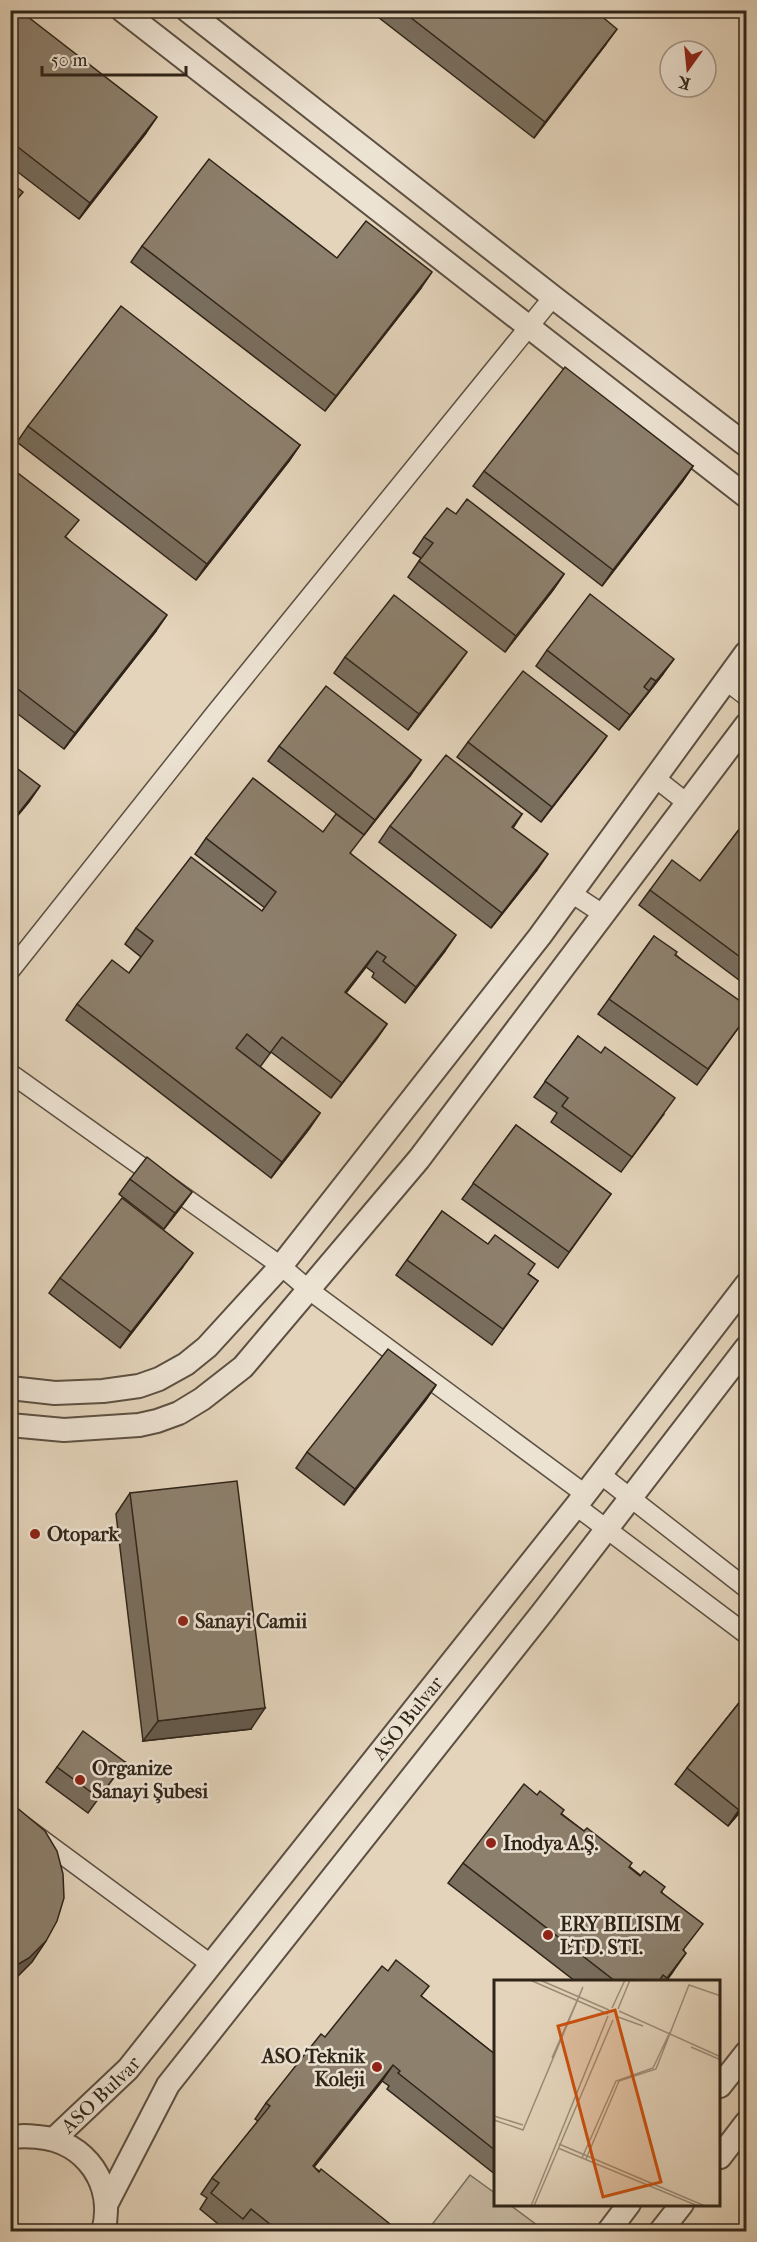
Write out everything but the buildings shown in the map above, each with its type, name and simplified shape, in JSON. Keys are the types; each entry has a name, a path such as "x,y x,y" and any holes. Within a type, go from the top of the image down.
{"street":[{"path":"122,10 747,496"},
{"path":"187,10 553,297 747,445"},
{"path":"10,971 553,297"},
{"path":"10,1388 55,1393 103,1391 138,1386 159,1379 186,1364 207,1347 281,1266 540,936 654,777 747,653"},
{"path":"725,680 747,696"},
{"path":"10,1425 64,1430 139,1425 179,1413 202,1399 243,1367 419,1159 747,725"},
{"path":"654,777 687,803"},
{"path":"571,892 603,914"},
{"path":"10,1073 281,1266 580,1500 606,1529 747,1634"},
{"name":"ASO Bulvar","path":"55,2138 128,2069 580,1500 747,1285"},
{"name":"ASO Bulvar","path":"109,2221 168,2085 542,1613 747,1348"},
{"path":"600,1474 629,1499 747,1588"},
{"path":"10,1816 212,1965"},
{"path":"721,2085 747,2053"},
{"path":"721,2156 747,2123"},
{"path":"10,2138 20,2135 55,2138 81,2152 99,2175 109,2221"},
{"path":"608,2232 628,2206"},
{"path":"660,2232 681,2206"}],"shaded area":[{"path":"470,2175 494,2193 494,2206 511,2206 545,2231 427,2231"}],"place":[{"name":"Otopark","path":"35,1534"},
{"name":"Sanayi Camii","path":"183,1621"},
{"name":"Organize Sanayi Şubesi","path":"80,1780"},
{"name":"Inodya A.Ş.","path":"491,1843"},
{"name":"ERY BILISIM LTD. STI.","path":"548,1935"},
{"name":"ASO Teknik Koleji","path":"377,2067"}]}
